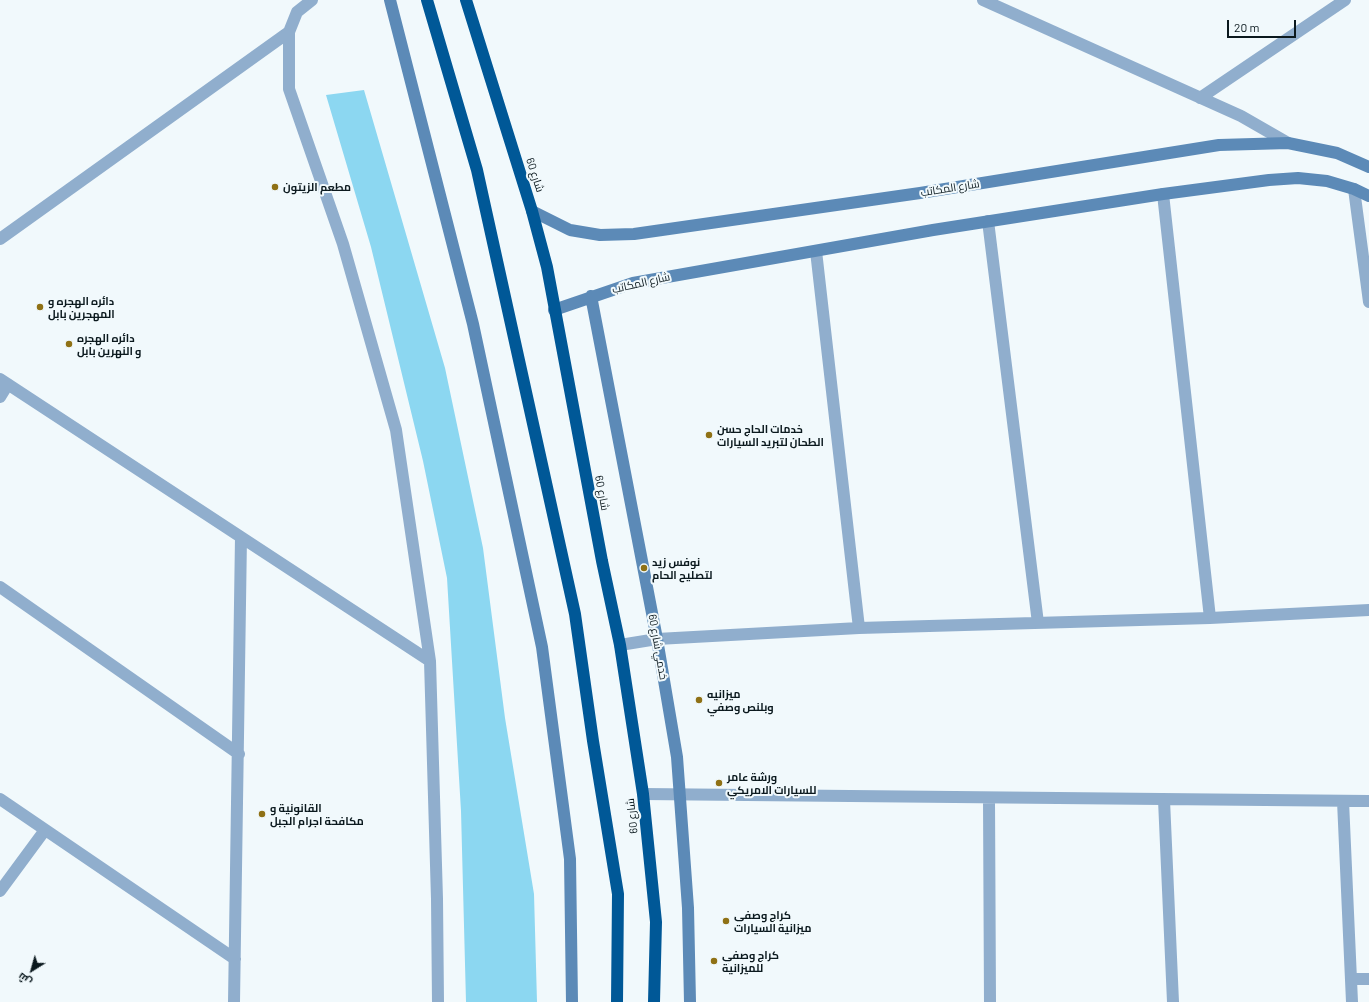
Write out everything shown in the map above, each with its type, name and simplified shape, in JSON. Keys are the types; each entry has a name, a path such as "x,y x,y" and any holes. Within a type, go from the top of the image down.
{"highway":[{"path":"427,0 477,170 576,614 593,741 618,894 617,1002"},
{"name":"شارع 60","path":"466,0 532,211 546,267 620,646 642,794 656,922 654,1002"}],"main road":[{"path":"390,0 473,324 542,647 570,860 572,1002"},
{"name":"شارع المکاتب","path":"532,211 570,230 600,234 634,234 912,194 1219,145 1288,143 1337,153 1369,167"},
{"name":"شارع المکاتب","path":"554,310 591,296 633,283 988,221 1163,194 1268,180 1298,178 1326,181 1354,189 1369,196"},
{"name":"خدمي شارع 60","path":"591,296 657,638 677,757 688,908 690,1002"}],"street":[{"path":"312,0 297,12 289,32 289,89 343,244 396,430 430,661 437,891 438,1002"},
{"path":"984,0 1241,116 1288,143"},
{"path":"1200,98 1345,0"},
{"path":"0,239 289,32"},
{"path":"1354,189 1369,302"},
{"path":"1163,194 1210,618"},
{"path":"988,221 1038,623"},
{"path":"816,251 859,628"},
{"path":"0,397 4,381 430,661"},
{"path":"234,1002 241,537"},
{"path":"0,587 238,754"},
{"path":"620,646 657,638 859,628 1210,618 1369,610"},
{"path":"642,794 989,799 1369,801"},
{"path":"0,799 235,959"},
{"path":"989,799 990,1002"},
{"path":"1164,800 1173,1002"},
{"path":"1343,801 1352,1002"},
{"path":"0,891 45,830"},
{"path":"1351,979 1369,979"}],"shaded area":[{"path":"364,90 445,368 483,548 505,718 534,894 537,1002 466,1002 461,811 447,578 423,461 371,247 326,95"}],"place":[{"name":"مطعم الزيتون","path":"275,187"},
{"name":"دائره الهجره و المهجرين بابل","path":"40,307"},
{"name":"دائره الهجره و النهرين بابل","path":"69,344"},
{"name":"خدمات الحاج حسن الطحان لتبريد السيارات","path":"709,435"},
{"name":"نوفس زيد لتصليح الحام","path":"644,568"},
{"name":"ميزانيه وبلنص وصفي","path":"699,700"},
{"name":"ورشة عامر للسيارات الامريكي","path":"719,783"},
{"name":"القانونية و مكافحة اجرام الجبل","path":"262,814"},
{"name":"كراج وصفي ميزانية السيارات","path":"726,921"},
{"name":"كراج وصفي للميزانية","path":"714,961"}]}
